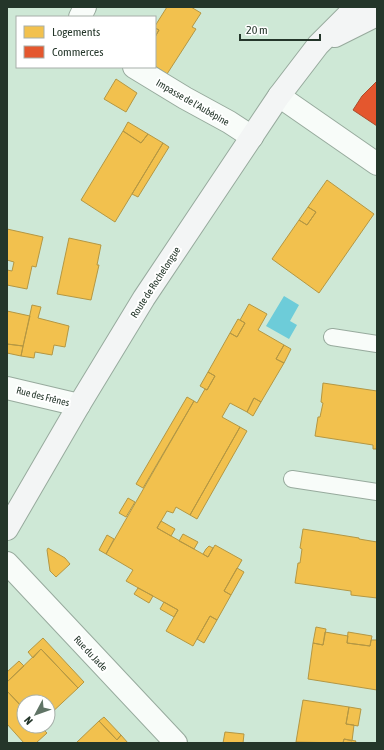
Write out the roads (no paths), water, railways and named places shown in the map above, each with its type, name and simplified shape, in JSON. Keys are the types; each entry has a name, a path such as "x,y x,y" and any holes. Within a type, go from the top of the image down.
{"main road":[{"name":"Route de Rochelongue","path":"7,529 79,405 144,298 279,96 318,45 356,7"},
{"name":"Route de Rochelongue","path":"318,45 377,15"}],"street":[{"name":"Impasse de l'Aubépine","path":"136,68 252,137"},
{"path":"279,96 377,164"},
{"name":"Rue des Frênes","path":"7,388 79,405"},
{"name":"Rue du Jade","path":"7,563 176,743"}],"lane":[{"path":"332,337 377,344"},
{"path":"292,479 377,492"}],"water":[{"path":"284,296 299,305 290,321 297,325 289,339 266,326"}]}
